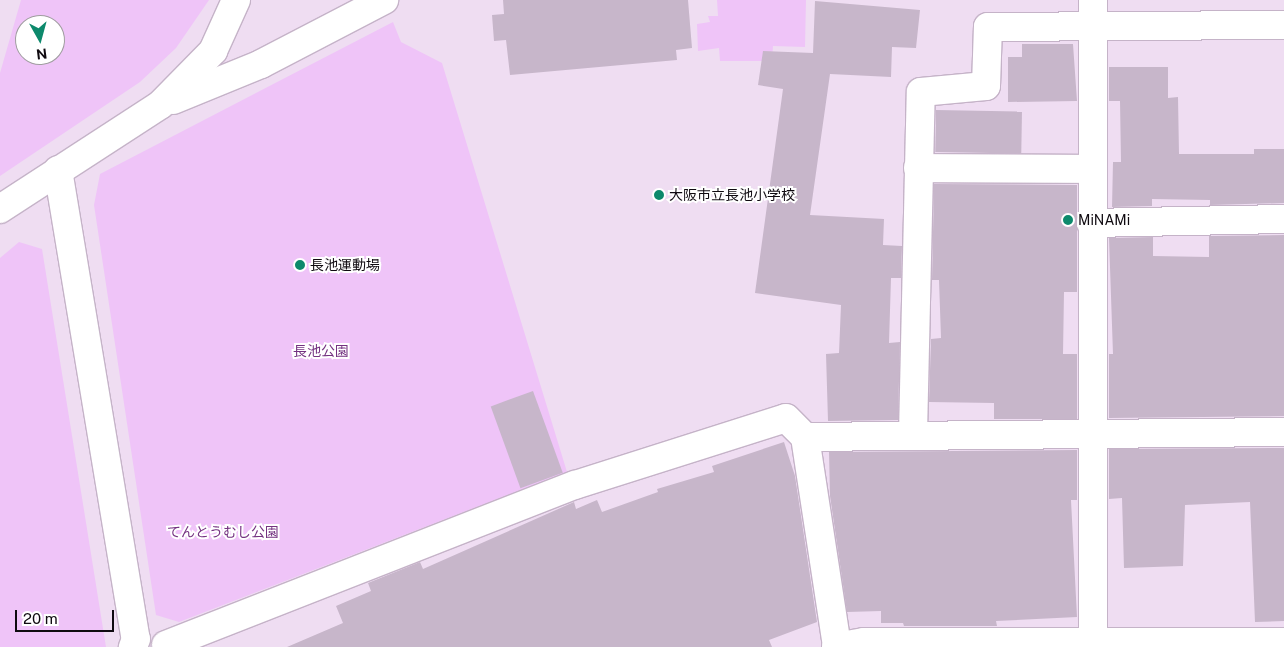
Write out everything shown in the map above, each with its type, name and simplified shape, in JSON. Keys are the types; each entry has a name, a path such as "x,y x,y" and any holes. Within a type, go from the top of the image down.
{"street":[{"path":"160,105 213,50 236,0"},
{"path":"0,210 58,170 160,105 261,64 384,0"},
{"path":"913,434 921,92 986,86 988,27 1093,13 1284,25"},
{"path":"1093,13 1091,169 1093,645"},
{"path":"918,168 1091,169"},
{"path":"58,170 135,643 168,646 574,485 786,418 805,437 837,647 864,642 1093,645 1284,642"},
{"path":"1091,223 1284,219"},
{"path":"805,437 1092,432 1284,432"}],"green space":[{"path":"21,0 209,0 176,48 140,82 0,176 0,73 15,21 15,65 65,65 65,15 17,15"},
{"path":"717,0 806,0 805,47 773,46 772,61 720,61 719,48 698,51 697,24 710,22 708,16 718,16"},
{"name":"長池公園","path":"393,22 401,42 442,63 567,472 179,622 156,615 94,205 100,174"},
{"path":"19,242 42,249 106,647 0,647 0,258"}],"building":[{"path":"503,0 688,0 692,48 676,50 677,60 510,75 506,40 494,41 492,15 504,14"},
{"path":"815,1 920,10 916,48 892,47 891,77 830,74 810,215 884,219 883,245 902,246 901,278 891,278 889,343 900,342 898,420 828,421 826,354 839,353 841,305 755,293 783,89 758,85 763,51 813,53"},
{"path":"1022,44 1073,44 1077,101 1008,102 1008,57 1022,57"},
{"path":"1109,67 1168,67 1168,98 1178,97 1179,154 1254,154 1254,149 1284,149 1284,203 1210,205 1210,200 1152,199 1152,206 1112,207 1113,162 1121,162 1120,101 1109,101"},
{"path":"936,110 1022,112 1021,153 935,152"},
{"path":"934,184 1077,185 1077,292 1064,292 1063,354 1077,354 1077,419 994,419 994,403 929,402 931,339 941,338 939,280 932,280"},
{"path":"1284,235 1284,416 1109,418 1109,354 1113,354 1109,238 1153,237 1153,256 1209,257 1209,236"},
{"path":"533,391 563,473 520,488 491,406"},
{"path":"784,442 795,476 817,622 769,640 772,647 287,647 343,623 336,606 371,591 368,583 420,562 423,569 574,502 576,509 597,500 602,512 658,492 657,489 714,472 712,466"},
{"path":"1284,448 1284,621 1255,622 1250,502 1185,505 1183,566 1124,568 1122,498 1109,499 1109,449"},
{"path":"1077,450 1077,500 1071,500 1077,617 996,621 997,626 904,626 903,623 881,623 881,611 847,612 830,496 829,452"}],"place":[{"name":"大阪市立長池小学校","path":"659,195"},
{"name":"MiNAMi","path":"1068,220"},
{"name":"長池運動場","path":"300,265"}],"park label":[{"name":"てんとうむし公園","path":"223,532"}]}
